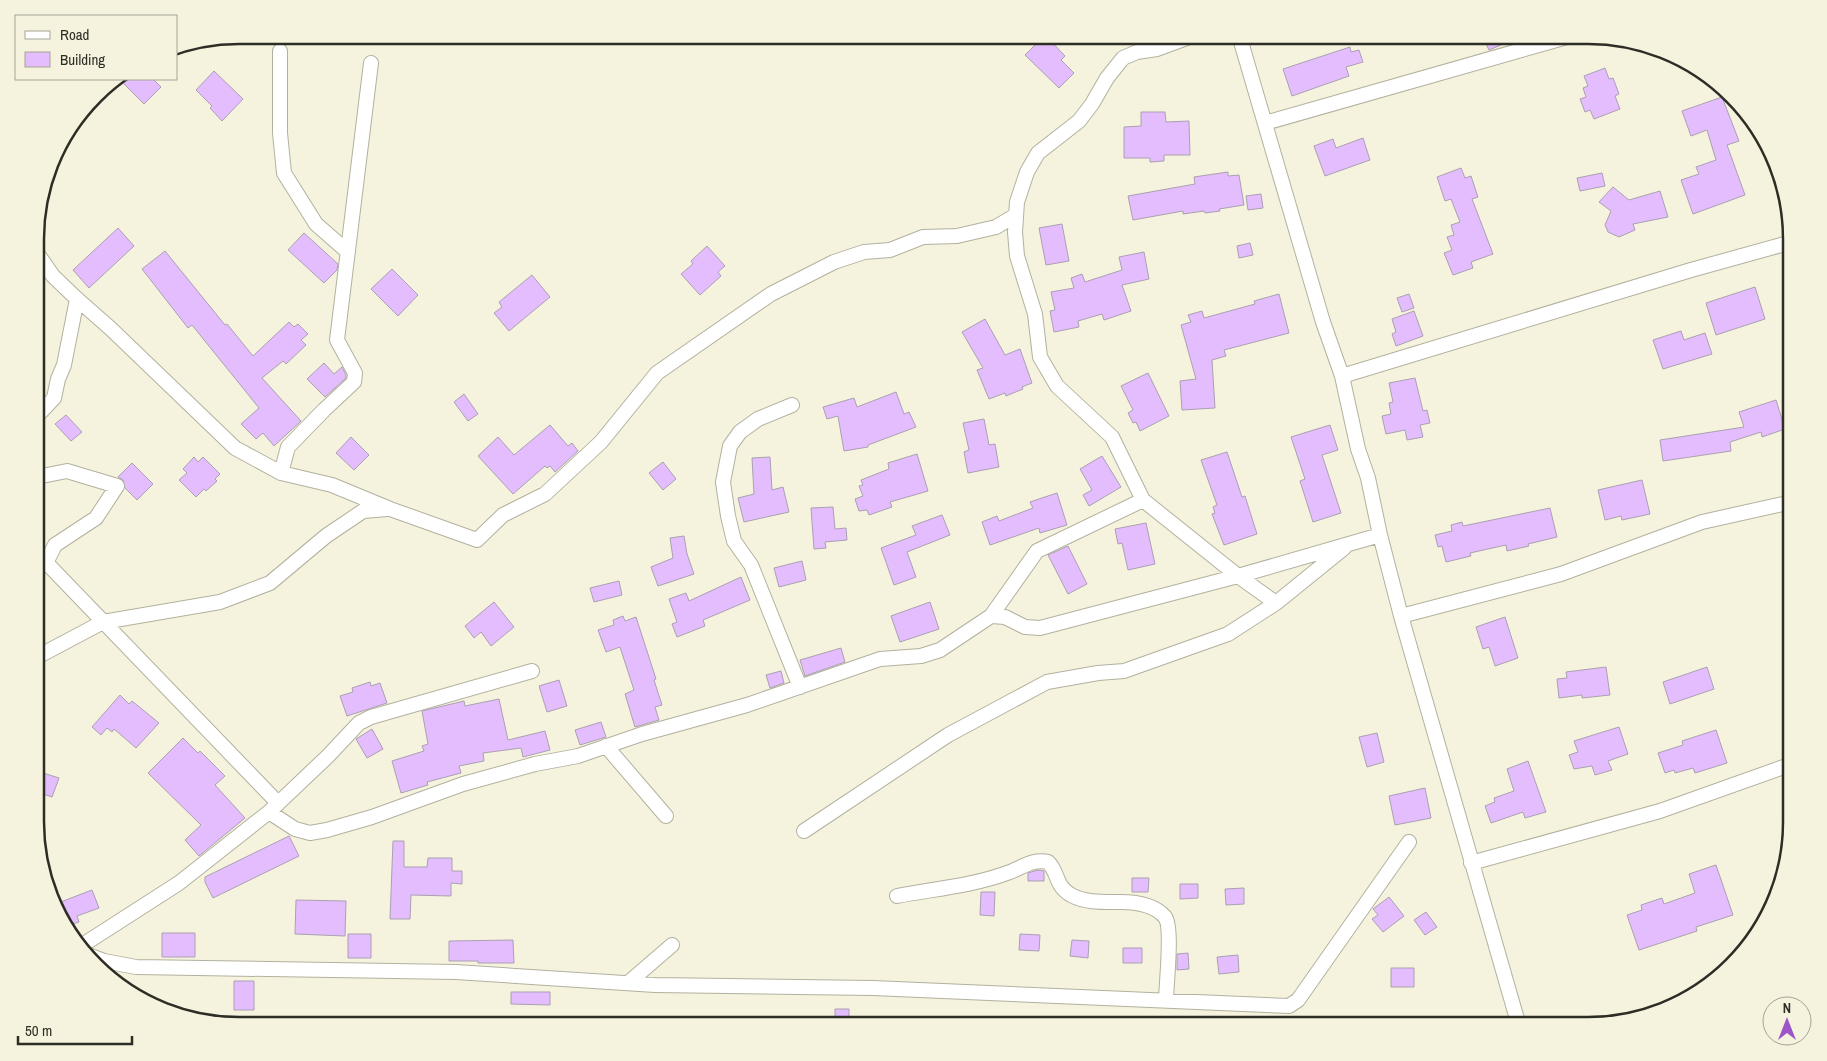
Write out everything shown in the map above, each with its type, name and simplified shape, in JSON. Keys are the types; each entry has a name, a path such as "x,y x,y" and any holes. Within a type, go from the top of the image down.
{"street":[{"path":"1169,44 1137,52 1123,58 1107,78 1092,104 1079,121 1038,153 1028,172 1017,202 1015,232 1017,256 1035,314 1040,357 1057,386 1112,438 1144,500 1238,576 1276,603"},
{"path":"1242,44 1323,322 1342,376 1358,449 1368,478 1380,535 1401,616 1516,1017"},
{"path":"1265,123 1542,44"},
{"path":"280,51 280,133 284,173 316,224 348,252"},
{"path":"281,473 288,447 354,382 355,373 337,340 371,63"},
{"path":"44,263 53,276 235,448 281,473 332,485 477,540 503,515 545,494 601,442 657,373 771,294 834,262 864,252 890,250 923,237 957,236 996,227 1016,215"},
{"path":"1342,376 1692,270 1783,245"},
{"path":"44,409 54,398 58,379 64,365 77,299"},
{"path":"792,405 758,419 740,432 730,446 723,482 734,541 751,565 800,687"},
{"path":"44,476 67,471 117,486 96,518 55,545 44,556"},
{"path":"44,560 273,807 295,829 310,833 327,830 372,816 463,784 535,764 578,756 642,734 800,687 880,659 921,656 940,650 991,616 1038,551 1144,500"},
{"path":"1401,616 1561,574 1702,522 1783,504"},
{"path":"44,653 103,622 220,602 270,583 326,536 363,510 390,508"},
{"path":"991,616 1005,617 1025,627 1040,628 1238,576 1380,535"},
{"path":"804,831 948,735 1047,682 1098,673 1124,671 1228,634 1276,603 1348,544"},
{"path":"86,943 178,883 273,807 328,756 359,723 371,717 532,671"},
{"path":"606,746 666,816"},
{"path":"1471,863 1660,810 1783,767"},
{"path":"101,960 136,967 456,972 628,983 873,988 1289,1006 1298,1000 1409,842"},
{"path":"897,896 988,879 1033,862 1048,862 1057,881 1071,895 1096,902 1142,904 1155,908 1167,919 1169,933 1166,1001"},
{"path":"628,983 672,945"}],"building":[{"path":"1036,44 1054,44 1065,56 1061,60 1074,73 1059,88 1025,55"},
{"path":"1486,44 1503,44 1489,50"},
{"path":"1350,47 1351,52 1359,50 1363,62 1346,67 1349,76 1292,96 1283,69"},
{"path":"1605,68 1609,79 1613,78 1619,94 1615,96 1620,109 1594,119 1590,110 1585,112 1580,99 1586,97 1583,88 1588,86 1584,76"},
{"path":"214,71 243,99 222,121 210,108 212,106 196,90"},
{"path":"126,80 154,80 161,87 144,104 122,82"},
{"path":"1722,97 1739,141 1727,145 1745,195 1693,214 1681,180 1699,174 1696,167 1716,160 1707,130 1691,136 1682,111"},
{"path":"1141,112 1165,112 1166,122 1189,121 1190,155 1164,155 1164,161 1150,162 1150,158 1124,158 1124,127 1141,126"},
{"path":"1363,138 1370,160 1325,176 1314,146 1333,139 1336,148"},
{"path":"1461,168 1465,178 1471,176 1478,197 1472,199 1493,254 1471,262 1473,268 1453,275 1444,253 1452,250 1447,237 1454,235 1451,225 1460,222 1451,199 1445,201 1437,177"},
{"path":"1228,172 1228,176 1239,175 1244,205 1219,209 1220,211 1183,214 1183,211 1133,220 1128,196 1195,184 1194,177"},
{"path":"1602,173 1605,186 1580,191 1577,178"},
{"path":"1613,187 1629,200 1660,191 1668,217 1633,224 1635,230 1619,237 1608,232 1605,225 1611,211 1599,202"},
{"path":"1261,194 1263,208 1248,210 1246,196"},
{"path":"1062,224 1069,261 1046,265 1039,228"},
{"path":"118,228 134,246 89,288 73,270"},
{"path":"304,233 338,264 337,270 324,283 288,250"},
{"path":"1250,243 1253,255 1239,258 1237,246"},
{"path":"707,246 725,266 718,272 721,276 700,295 681,274 693,264 691,261"},
{"path":"165,251 225,325 227,324 253,356 289,322 294,327 298,324 308,334 301,340 306,345 286,364 283,361 262,378 301,421 274,446 263,433 256,439 241,424 259,408 192,325 188,328 142,269"},
{"path":"1144,252 1149,279 1122,285 1131,311 1104,320 1102,314 1078,321 1079,327 1054,332 1050,311 1055,310 1051,292 1074,288 1071,278 1082,274 1085,282 1122,270 1119,257"},
{"path":"392,269 418,295 398,316 371,289"},
{"path":"532,275 550,297 509,331 494,313 502,307 499,302"},
{"path":"1755,287 1765,319 1716,335 1706,303"},
{"path":"1279,294 1289,333 1224,350 1226,356 1212,360 1215,408 1182,410 1180,381 1196,379 1181,325 1191,322 1188,315 1202,311 1204,318 1255,304 1254,301"},
{"path":"1409,294 1414,308 1402,312 1397,298"},
{"path":"1414,311 1423,336 1396,346 1392,334 1396,332 1392,319"},
{"path":"985,319 1005,355 1020,349 1032,383 1006,396 1005,393 989,399 977,370 983,368 962,332"},
{"path":"1681,331 1684,340 1705,333 1712,354 1663,369 1653,340"},
{"path":"324,363 334,374 342,367 346,375 346,378 325,397 307,379"},
{"path":"1148,373 1169,416 1140,431 1136,422 1133,423 1128,413 1133,410 1121,386"},
{"path":"1415,378 1423,411 1427,410 1430,423 1420,425 1423,437 1407,440 1405,430 1386,434 1382,416 1391,414 1389,403 1393,402 1389,383"},
{"path":"896,392 904,414 909,412 916,427 868,445 868,447 844,451 838,416 827,419 823,407 854,398 857,407"},
{"path":"464,394 478,414 468,421 454,402"},
{"path":"1776,400 1783,423 1783,430 1762,437 1761,432 1730,442 1731,451 1663,461 1660,440 1744,427 1739,412"},
{"path":"66,415 82,432 71,441 55,424"},
{"path":"984,419 989,445 995,444 999,467 968,473 964,452 969,450 963,423"},
{"path":"550,425 568,446 572,443 578,451 555,472 550,466 547,468 545,466 513,494 478,456 498,437 514,455"},
{"path":"1330,425 1338,450 1322,455 1341,513 1313,522 1300,481 1305,479 1291,437"},
{"path":"351,437 369,455 354,470 336,453"},
{"path":"1227,452 1242,497 1245,496 1257,534 1224,545 1212,514 1215,513 1213,507 1217,505 1201,460"},
{"path":"917,454 928,491 890,502 892,507 869,515 867,510 859,511 855,499 863,496 859,486 863,485 861,480 889,469 888,463"},
{"path":"1102,456 1121,487 1089,506 1083,495 1092,490 1080,469"},
{"path":"194,457 198,462 203,457 220,474 215,479 217,481 206,491 204,489 196,497 179,480 187,473 183,469"},
{"path":"770,457 772,490 783,487 789,512 744,522 738,498 754,494 752,458"},
{"path":"663,462 676,479 663,490 649,473"},
{"path":"132,463 153,484 137,500 125,488 123,480 118,477"},
{"path":"1642,480 1650,514 1622,520 1621,516 1605,520 1598,490"},
{"path":"1057,493 1067,525 1040,533 1039,528 990,545 982,522 997,516 999,521 1033,508 1030,502"},
{"path":"833,507 835,529 846,528 847,540 825,542 826,548 814,549 811,508"},
{"path":"1550,508 1557,537 1507,551 1506,545 1470,553 1471,556 1446,562 1442,546 1438,547 1435,535 1452,531 1451,525 1462,522 1463,526"},
{"path":"942,515 950,535 907,552 916,577 894,585 881,548 916,535 912,526"},
{"path":"1146,523 1155,564 1128,570 1122,543 1118,544 1115,529"},
{"path":"684,536 687,554 694,574 658,586 651,567 673,558 670,538"},
{"path":"1068,546 1087,584 1068,594 1048,555"},
{"path":"802,561 806,580 779,587 774,568"},
{"path":"741,577 750,600 703,620 705,626 677,637 672,624 677,622 669,599 686,593 689,601"},
{"path":"619,581 622,595 594,602 590,588"},
{"path":"494,602 514,627 491,646 481,632 474,638 465,626"},
{"path":"930,602 939,629 900,642 891,616"},
{"path":"623,616 625,621 636,617 656,679 654,680 662,705 655,707 659,720 635,727 625,694 634,690 620,647 606,652 598,630 614,625 613,620"},
{"path":"1505,617 1518,658 1495,666 1489,647 1483,649 1476,627"},
{"path":"841,648 845,662 805,676 800,660"},
{"path":"1606,667 1610,695 1582,698 1582,695 1559,698 1557,679 1567,678 1566,672"},
{"path":"1707,667 1714,689 1670,704 1663,682"},
{"path":"781,671 784,683 770,688 766,675"},
{"path":"559,680 567,706 547,712 539,686"},
{"path":"370,682 371,686 380,683 387,703 347,716 340,696 353,692 352,688"},
{"path":"120,695 129,704 132,701 159,723 136,748 114,729 112,732 107,728 101,735 92,727"},
{"path":"499,699 508,740 545,731 550,750 523,757 521,748 483,753 484,761 459,766 461,773 427,782 428,785 401,793 392,761 424,751 422,746 428,744 422,711 464,701 465,706"},
{"path":"601,722 606,737 580,745 575,730"},
{"path":"1619,727 1628,754 1608,761 1612,770 1595,775 1592,766 1574,769 1569,755 1578,752 1574,741"},
{"path":"372,729 383,749 367,758 356,739"},
{"path":"1716,730 1727,763 1695,773 1693,768 1675,773 1674,770 1665,773 1658,753 1683,745 1682,741"},
{"path":"1377,733 1384,762 1367,767 1359,737"},
{"path":"183,738 198,753 200,751 225,776 215,785 245,818 199,856 185,840 201,825 148,773"},
{"path":"1528,761 1546,812 1525,818 1523,812 1491,823 1485,806 1495,802 1494,798 1514,791 1507,769"},
{"path":"44,773 59,778 52,797 44,794"},
{"path":"1425,788 1431,818 1395,825 1389,796"},
{"path":"289,836 299,856 213,898 205,882 205,877"},
{"path":"393,841 404,841 404,867 427,867 428,858 452,858 452,871 462,871 462,884 451,883 451,896 411,895 410,919 390,919"},
{"path":"1716,865 1733,915 1696,927 1697,931 1639,950 1627,915 1642,910 1641,905 1662,898 1664,904 1695,893 1689,874"},
{"path":"1038,870 1044,871 1044,881 1028,881 1028,873"},
{"path":"1132,878 1149,878 1148,892 1132,892"},
{"path":"1180,884 1198,884 1198,898 1180,899"},
{"path":"1244,888 1244,904 1226,905 1225,889"},
{"path":"92,890 99,908 77,916 79,922 73,924 61,902"},
{"path":"981,892 995,892 994,916 980,915"},
{"path":"1389,897 1404,916 1383,932 1372,919 1378,915 1373,909"},
{"path":"296,900 346,901 345,936 295,934"},
{"path":"1426,912 1437,927 1425,935 1414,920"},
{"path":"162,933 195,933 195,957 162,957"},
{"path":"348,934 371,934 371,958 348,958"},
{"path":"1020,934 1040,935 1039,951 1019,950"},
{"path":"513,940 514,963 449,961 449,941"},
{"path":"1072,940 1089,941 1088,958 1070,956"},
{"path":"1123,948 1142,948 1142,963 1123,963"},
{"path":"1188,953 1189,969 1177,970 1177,954"},
{"path":"1238,955 1239,972 1219,974 1217,957"},
{"path":"1391,968 1414,968 1414,987 1391,987"},
{"path":"234,981 254,981 254,1010 234,1010"},
{"path":"511,992 550,992 550,1005 511,1004"},
{"path":"835,1009 849,1009 849,1017 835,1017"}]}
